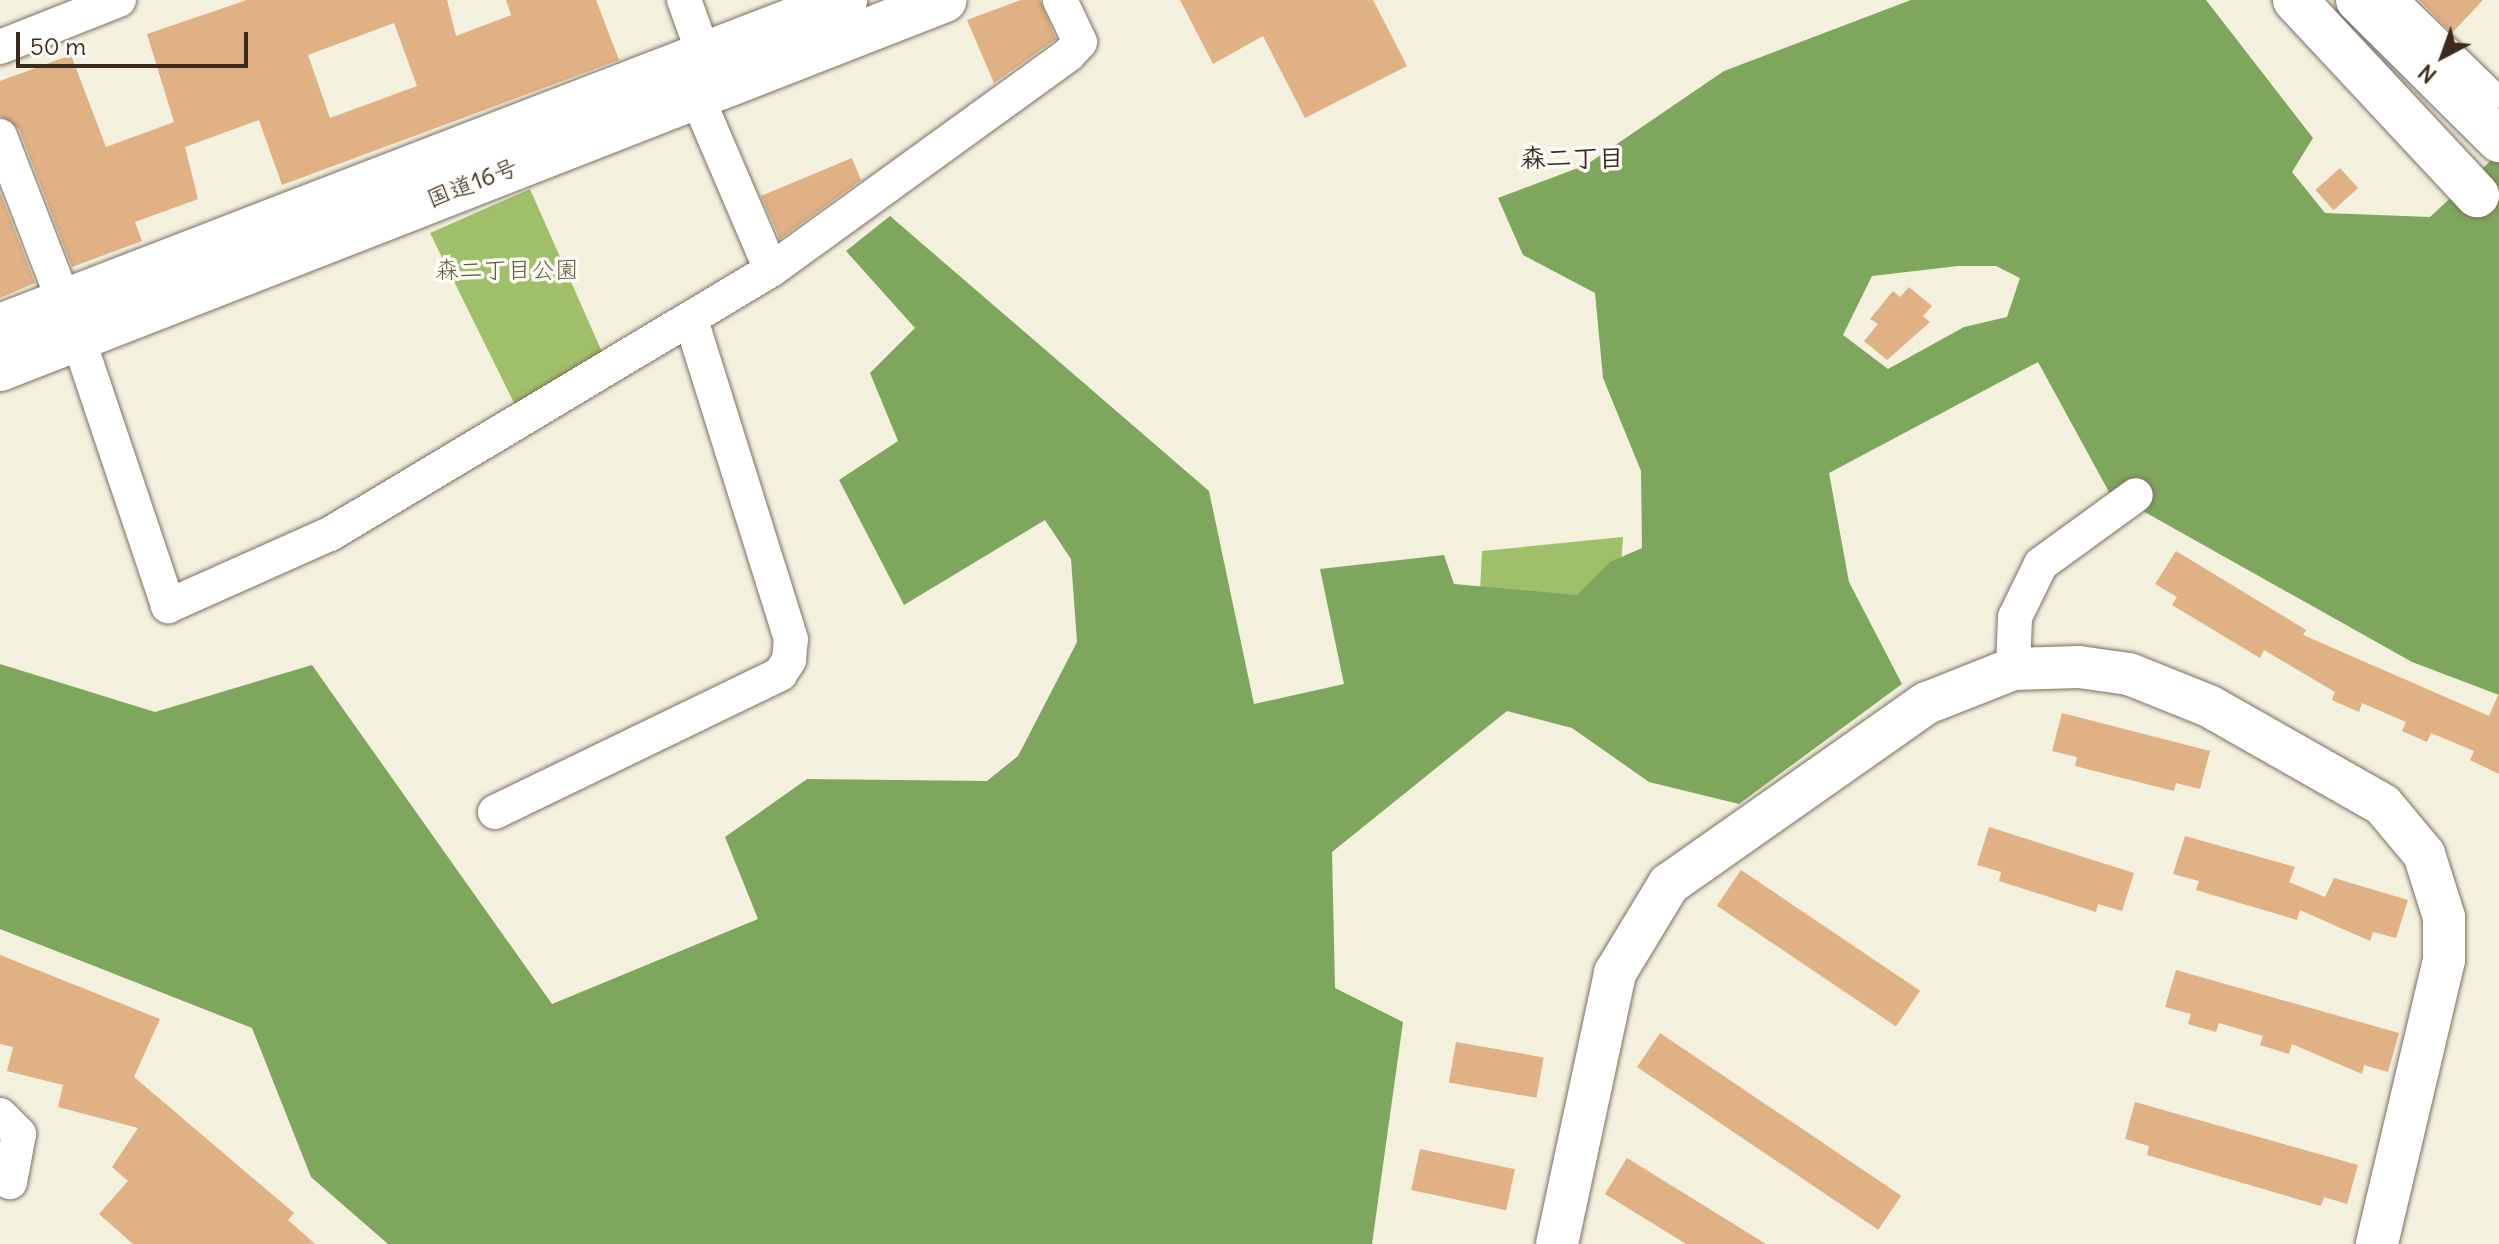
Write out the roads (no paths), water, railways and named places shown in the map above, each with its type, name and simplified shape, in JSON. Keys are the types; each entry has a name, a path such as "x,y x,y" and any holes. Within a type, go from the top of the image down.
{"main road":[{"name":"国道16号","path":"0,369 70,319 704,55 845,0"},
{"name":"国道16号","path":"0,326 70,319 697,97 945,0"},
{"path":"2295,0 2477,195"},
{"path":"2358,0 2499,140"}],"street":[{"path":"0,47 119,0"},
{"path":"684,0 704,55"},
{"path":"0,136 70,319 168,606 330,534 692,323 771,270 1069,54 1080,42 1060,0"},
{"path":"2390,0 2488,95"},
{"path":"697,97 771,270"},
{"path":"495,812 780,674 789,660 791,639 692,323"},
{"path":"2013,669 2015,617 2041,564 2136,495"},
{"path":"1557,1244 1605,1007 1624,950 1655,900 1694,860 1927,703 2013,669 2079,667 2170,687 2359,789 2383,805 2424,854 2444,917 2444,960 2377,1244"},
{"path":"0,1115 19,1134 10,1182 0,1174"}],"district":[{"name":"森二丁目","path":"1572,158"}],"park label":[{"name":"森二丁目公園","path":"507,270"}]}
